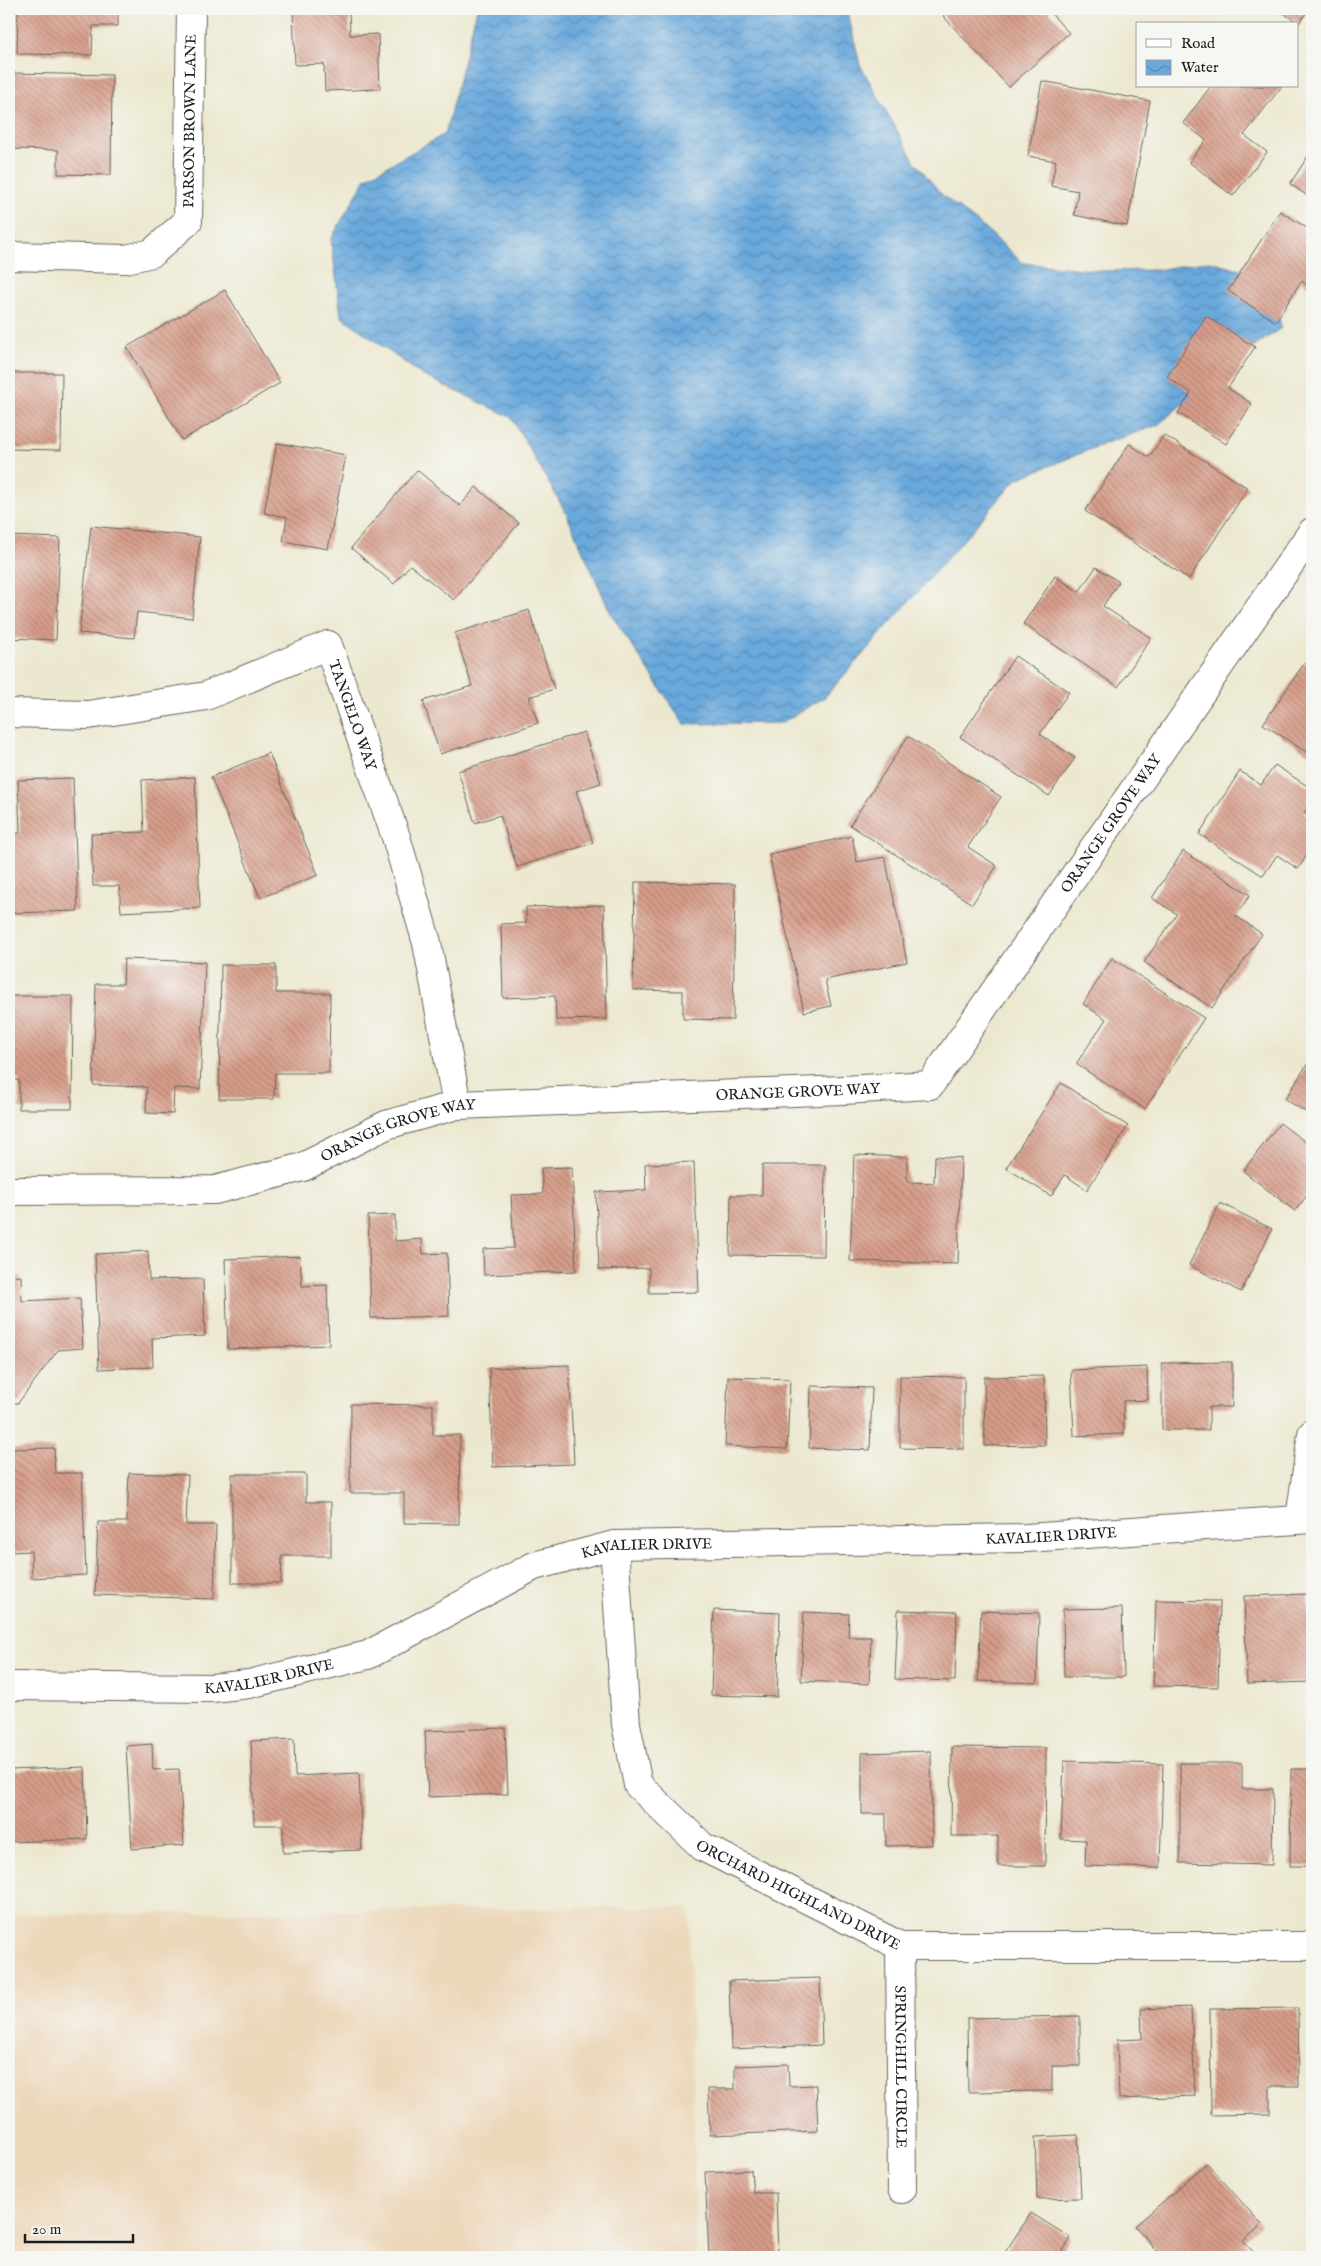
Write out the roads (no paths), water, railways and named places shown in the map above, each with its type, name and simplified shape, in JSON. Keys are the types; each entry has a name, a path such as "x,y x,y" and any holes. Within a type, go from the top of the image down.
{"street":[{"name":"PARSON BROWN LANE","path":"9,256 126,259 152,253 188,221 191,9"},
{"name":"ORANGE GROVE WAY","path":"9,1191 215,1190 303,1167 386,1126 457,1105 844,1090 930,1084 1312,532"},
{"name":"TANGELO WAY","path":"9,713 88,715 206,696 328,645 396,837 427,943 457,1105"},
{"path":"1306,1519 1312,1434"},
{"name":"KAVALIER DRIVE","path":"9,1686 212,1688 249,1684 368,1655 534,1566 614,1546 1026,1538 1306,1519"},
{"name":"ORCHARD HIGHLAND DRIVE","path":"614,1546 626,1724 638,1785 703,1847 900,1946 1312,1946"},
{"name":"SPRINGHILL CIRCLE","path":"900,1946 902,2189"}],"water":[{"path":"477,9 847,9 860,65 915,162 942,195 987,230 1023,263 1103,271 1156,270 1209,261 1272,277 1281,328 1229,364 1158,425 1106,443 1017,479 825,697 781,723 684,724 611,614 565,511 511,417 422,375 341,316 331,239 366,178 445,134"}]}
